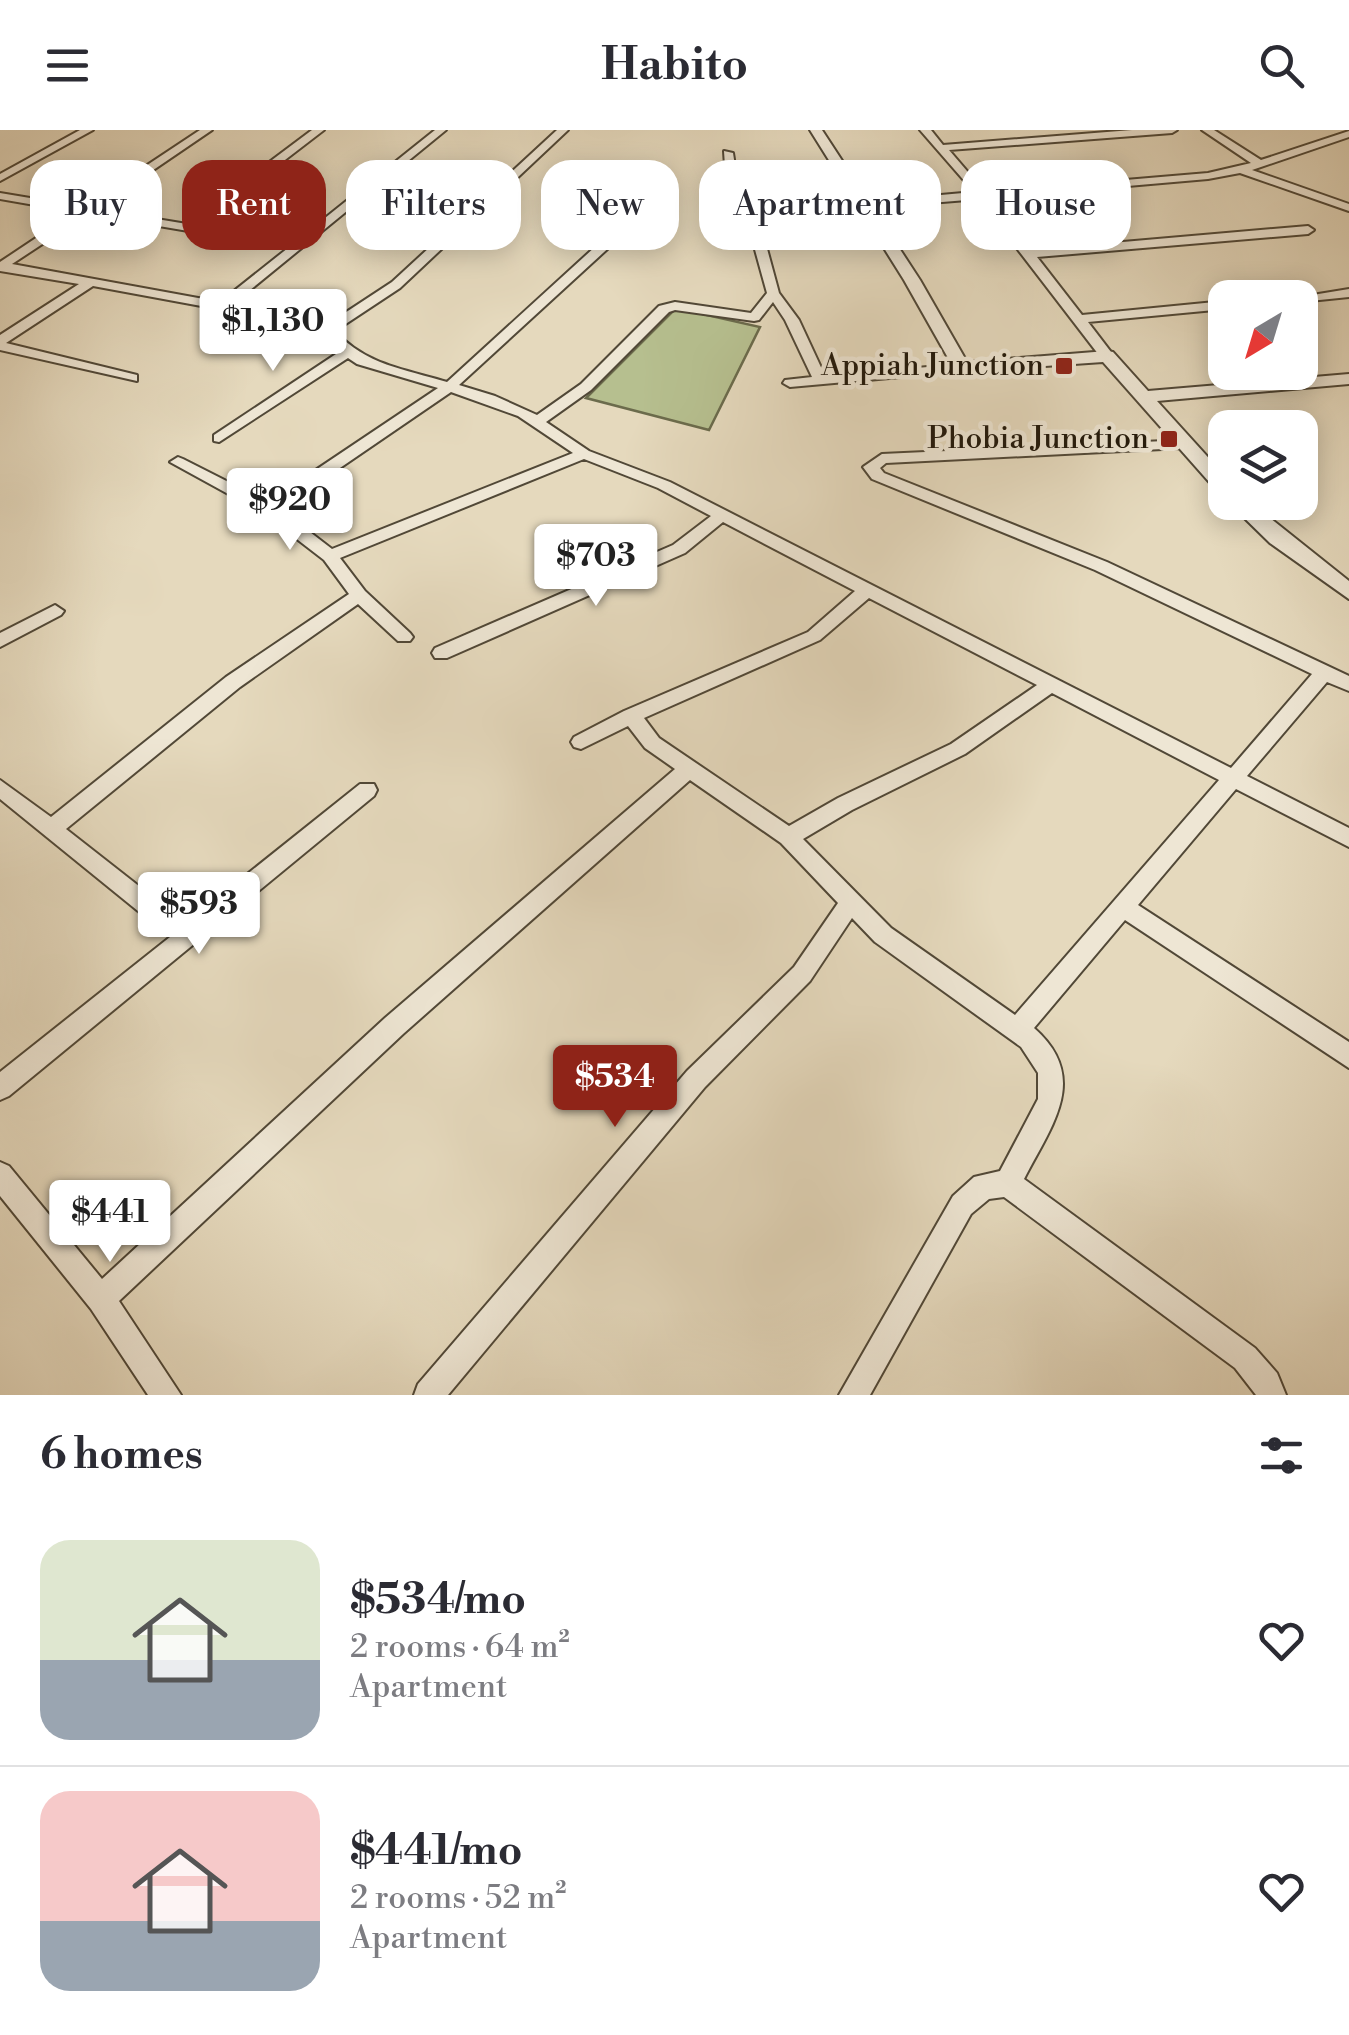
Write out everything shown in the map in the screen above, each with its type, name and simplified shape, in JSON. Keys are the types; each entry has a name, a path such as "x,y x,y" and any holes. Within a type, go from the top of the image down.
{"street":[{"path":"0,178 88,130"},
{"path":"161,160 207,130"},
{"path":"279,160 319,130"},
{"path":"326,223 441,130"},
{"path":"220,438 339,343 364,310 563,130"},
{"path":"816,130 836,160"},
{"path":"925,130 961,171"},
{"path":"940,148 1172,130"},
{"path":"1207,130 1258,163"},
{"path":"1310,130 1349,151"},
{"path":"1131,184 1241,170 1349,134"},
{"path":"728,153 729,160"},
{"path":"1241,170 1349,208"},
{"path":"0,196 30,200"},
{"path":"1028,254 1308,230"},
{"path":"0,267 30,249"},
{"path":"223,306 293,250"},
{"path":"269,509 448,387 599,250"},
{"path":"761,250 773,293 792,320 820,380"},
{"path":"892,250 962,368"},
{"path":"1025,250 1107,356 1208,470"},
{"path":"0,267 223,306 339,343 362,361 490,399 537,422 584,454 635,471 1349,838"},
{"path":"0,344 91,282"},
{"path":"537,422 586,387 664,309 675,306 754,317 773,293"},
{"path":"1318,296 1349,293"},
{"path":"1078,319 1208,306"},
{"path":"0,344 132,378"},
{"path":"790,383 1107,356"},
{"path":"1143,398 1349,379"},
{"path":"1182,442 882,459 871,467 878,476 1101,566 1349,684"},
{"path":"330,556 584,454"},
{"path":"178,462 269,509 330,556 359,595 404,637"},
{"path":"441,653 679,549 722,515"},
{"path":"1258,520 1349,592"},
{"path":"581,742 630,716 814,636 867,590"},
{"path":"53,826 274,651 359,595"},
{"path":"0,641 55,610"},
{"path":"1016,1030 1324,674"},
{"path":"788,837 845,804 958,749 1052,684"},
{"path":"630,716 652,743 788,837 883,935 1030,1039 1054,1084 1052,1102 1008,1184"},
{"path":"101,1299 394,1026 688,770"},
{"path":"0,788 53,826 184,935"},
{"path":"0,1088 184,935 368,790"},
{"path":"429,1395 696,1078 802,974 850,903"},
{"path":"1125,908 1349,1056"},
{"path":"0,1175 101,1299 166,1395"},
{"path":"854,1395 962,1206 983,1186 1008,1184 1245,1358 1267,1383 1271,1395"}],"green space":[{"path":"676,308 760,327 709,430 586,398"}],"place":[{"name":"Appiah Junction","path":"1064,366"},
{"name":"Phobia Junction","path":"1169,439"}]}
